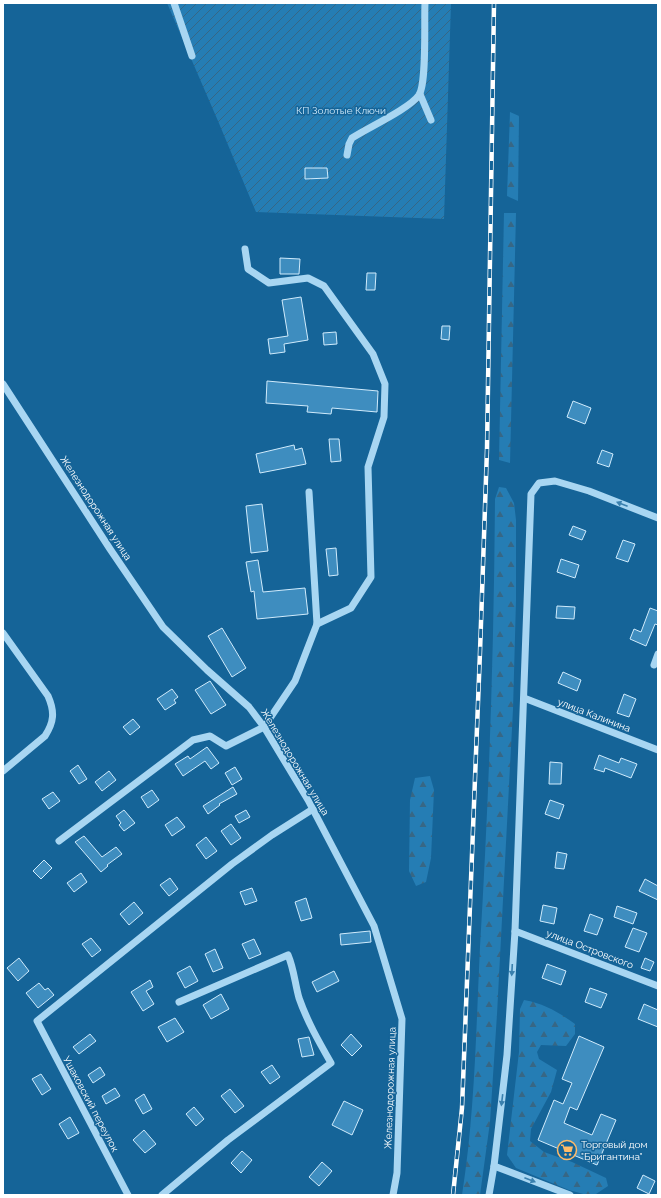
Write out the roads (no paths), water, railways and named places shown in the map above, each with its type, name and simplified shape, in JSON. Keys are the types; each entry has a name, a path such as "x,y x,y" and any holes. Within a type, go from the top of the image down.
{"street":[{"path":"174,3 192,56"},
{"path":"347,155 352,138 399,111 414,101 420,94 424,80 424,3"},
{"path":"420,94 431,120"},
{"path":"245,249 248,269 270,283 308,278 324,286 373,354 385,384 384,417 368,467 371,577 351,608 317,624"},
{"name":"Железнодорожная улица","path":"3,384 110,549 163,627 206,670 249,707 264,727 313,810 374,926 402,1019 397,1173 393,1195"},
{"path":"488,1195 494,1166 508,1055 515,931 532,494 539,483 555,481 589,491 658,518"},
{"path":"59,841 193,740 210,736 226,746 264,727 295,681 317,624 310,492"},
{"path":"3,634 48,696 52,705 53,715 49,729 45,736 3,771"},
{"path":"654,665 658,654"},
{"name":"улица Калинина","path":"524,698 658,750"},
{"name":"Ушаковский переулок","path":"128,1195 37,1021 232,864 272,835 313,810"},
{"name":"улица Островского","path":"515,931 658,986"},
{"path":"162,1195 228,1140 331,1063 311,1027 299,998 292,965 288,955 179,1002"},
{"path":"494,1166 570,1195"}],"railway":[{"path":"453,1195 462,1108 487,449 494,3"}],"place":[{"name":"Торговый дом \"Бригантина\"","path":"567,1150"}],"park label":[{"name":"КП Золотые Ключи","path":"341,110"}]}
